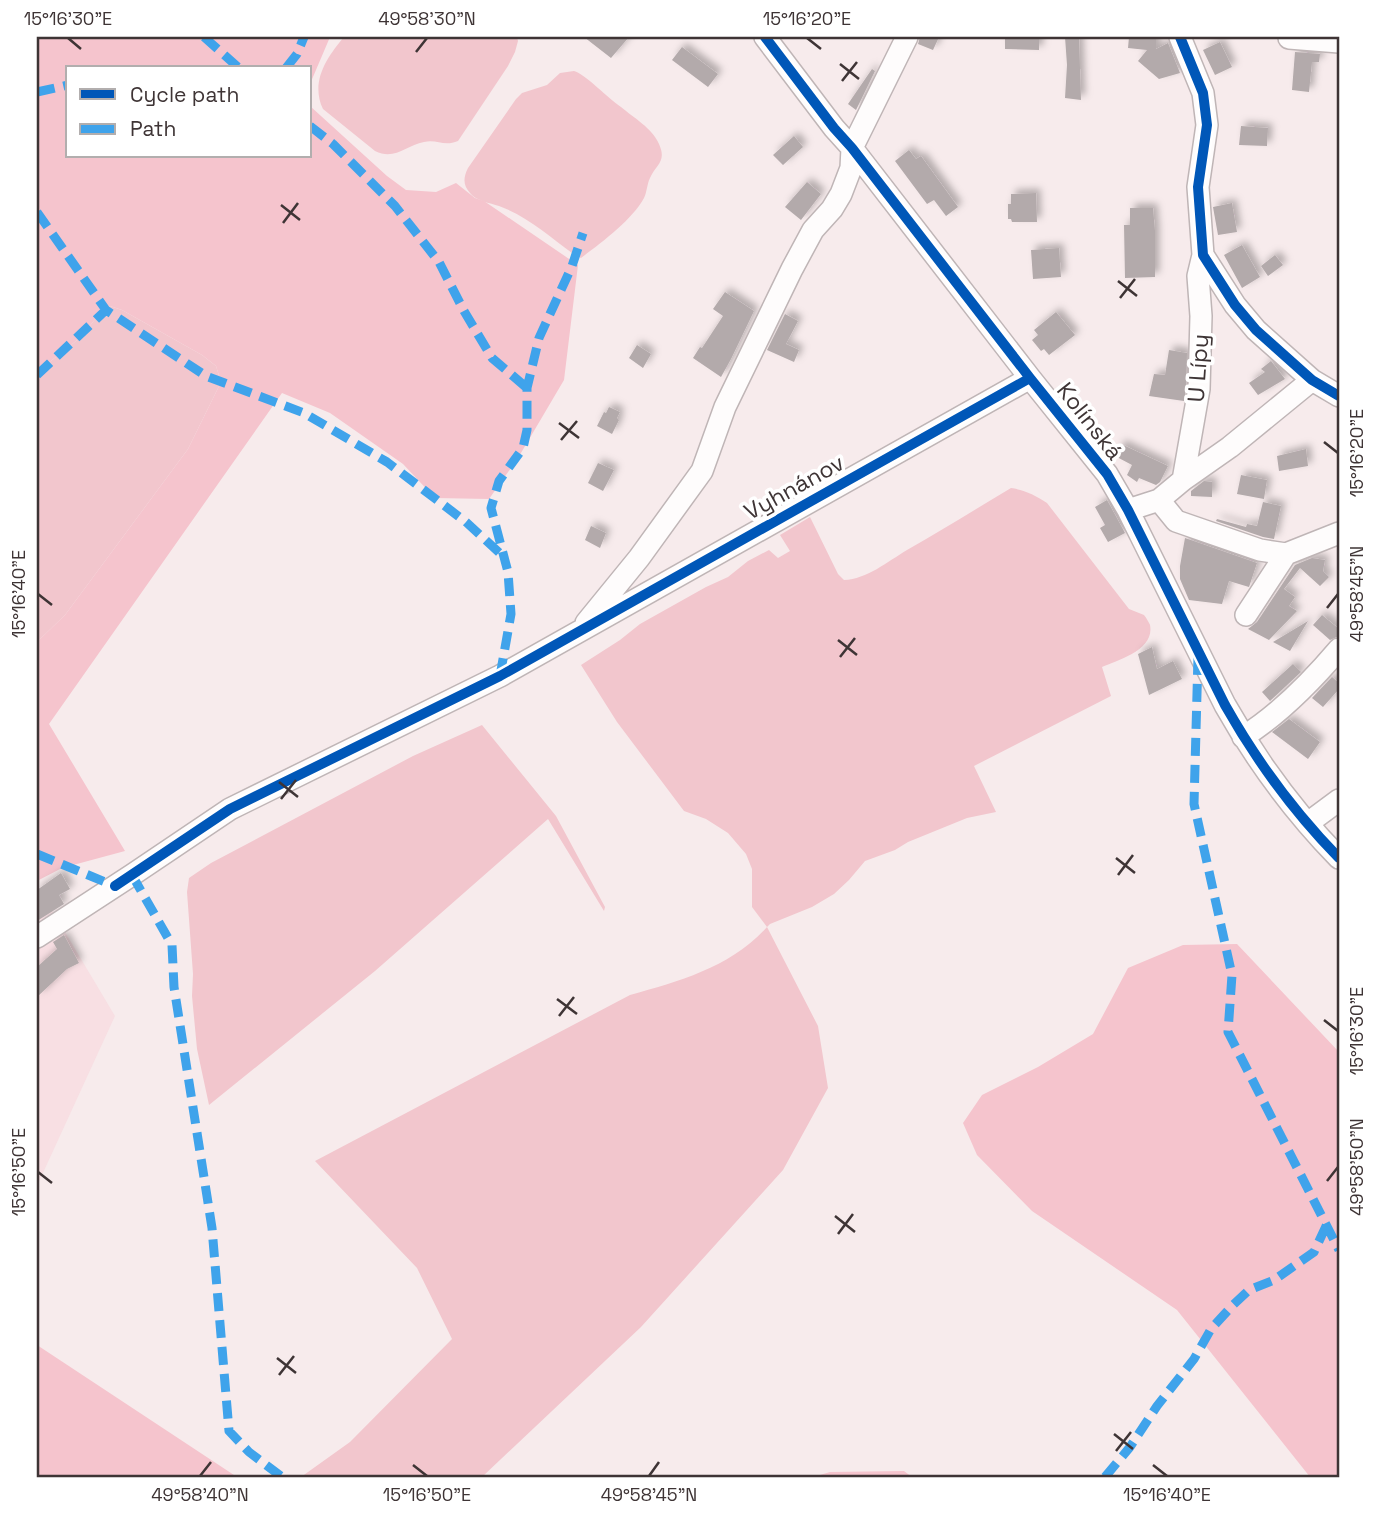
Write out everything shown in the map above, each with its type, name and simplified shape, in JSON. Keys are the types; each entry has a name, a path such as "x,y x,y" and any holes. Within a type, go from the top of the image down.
{"street":[{"name":"Kolínská","path":"765,37 1107,474 1128,510 1243,737 1286,797 1339,858"},
{"path":"579,632 639,558 702,471 725,407 792,269 813,230 832,209 841,194 851,168 852,148 907,37"},
{"name":"U Lípy","path":"1180,37 1203,93 1207,125 1198,187 1203,255 1198,276 1201,316 1199,389 1183,480"},
{"path":"1289,38 1336,40"},
{"path":"1203,255 1235,305 1256,330 1312,380 1339,396"},
{"name":"Vyhnánov","path":"37,937 230,809 500,676 1030,378"},
{"path":"1128,510 1159,500 1230,447 1312,380"},
{"path":"1159,500 1176,521 1261,550 1286,554 1339,533"},
{"path":"1247,615 1286,554"},
{"path":"1243,737 1264,724 1339,649"},
{"path":"1308,823 1339,800"}],"shaded area":[{"path":"37,37 330,37 312,79 312,66 66,66 66,158 312,158 312,108 406,190 436,192 456,183 578,265 564,380 518,458 489,499 435,498 403,464 330,413 282,393 49,724 125,851 62,868 37,881 37,642 65,615 188,449 221,382 216,366 202,355 122,310 110,306 100,313 81,337 37,372"},
{"path":"344,37 517,37 518,41 508,66 458,141 424,142 395,153 382,154 323,109 319,99 322,70"},
{"path":"574,71 647,128 656,138 662,155 649,180 644,198 632,215 581,258 519,215 476,198 464,181 468,168 522,93 547,85 560,73"},
{"path":"110,306 122,310 202,355 216,366 221,382 188,449 65,615 37,642 37,372 81,337 100,313"},
{"path":"1011,488 1030,493 1047,503 1129,609 1144,615 1150,624 1150,634 1141,647 1134,653 1102,667 1111,696 974,766 996,812 967,818 865,861 834,894 767,927 752,907 752,869 746,854 728,833 706,819 684,811 617,722 581,665 640,624 728,577 748,561 769,550 778,558 790,551 780,535 810,517 838,574 844,580 861,577 877,569"},
{"path":"482,725 556,816 605,907 604,911 548,819 375,971 209,1105 197,1049 192,996 187,892 189,878 211,863 413,756"},
{"path":"37,885 115,1016 37,1186"},
{"path":"767,927 818,1026 828,1088 783,1170 641,1327 482,1477 301,1477 350,1442 452,1339 417,1268 315,1161 630,995 704,971 737,953"},
{"path":"1237,944 1339,1052 1339,1477 1310,1477 1177,1310 1032,1211 977,1155 963,1123 982,1095 1038,1067 1093,1034 1128,968 1183,945"},
{"path":"37,1345 237,1477 37,1477"},
{"path":"904,1471 912,1477 813,1477 830,1472"}],"building":[{"path":"584,37 629,37 611,58"},
{"path":"920,37 939,37 933,50 918,44"},
{"path":"1005,37 1039,37 1039,50 1005,49"},
{"path":"1065,37 1079,37 1081,100 1065,98"},
{"path":"1129,37 1156,37 1156,49 1168,43 1180,73 1159,79 1138,61 1147,50 1128,48"},
{"path":"1220,42 1232,67 1215,75 1203,50"},
{"path":"682,47 718,74 708,87 672,60"},
{"path":"1295,52 1320,54 1319,62 1312,62 1309,92 1292,90"},
{"path":"872,69 875,71 856,110 848,104"},
{"path":"1241,126 1268,128 1267,146 1239,145"},
{"path":"794,136 803,147 783,165 773,155"},
{"path":"909,150 916,159 921,156 958,207 946,216 934,200 927,204 895,161"},
{"path":"807,182 821,194 801,220 785,207"},
{"path":"1036,193 1037,222 1012,222 1008,219 1011,194"},
{"path":"1232,203 1237,232 1218,235 1213,207"},
{"path":"1130,208 1153,208 1155,277 1125,278 1124,225 1130,225"},
{"path":"1242,245 1260,277 1242,288 1224,255"},
{"path":"1059,248 1061,277 1033,279 1031,250"},
{"path":"1275,255 1283,265 1268,276 1261,266"},
{"path":"725,292 754,311 721,377 693,358 723,316 713,309"},
{"path":"1056,312 1075,335 1049,355 1044,349 1041,351 1032,340 1038,335 1034,330"},
{"path":"785,314 798,321 786,344 799,350 794,362 767,350"},
{"path":"637,345 651,354 643,368 629,358"},
{"path":"1169,350 1187,353 1184,401 1149,396 1154,374 1165,375"},
{"path":"1271,361 1285,379 1258,395 1249,383 1265,372 1261,369"},
{"path":"609,407 620,412 612,434 597,426"},
{"path":"1121,444 1168,466 1160,482 1156,485 1139,478 1137,482 1127,475 1132,465 1115,456"},
{"path":"1306,449 1308,466 1279,471 1277,456"},
{"path":"598,463 614,470 603,491 588,483"},
{"path":"1241,475 1267,480 1264,499 1237,494"},
{"path":"1204,481 1212,482 1212,497 1191,496 1191,491"},
{"path":"1107,500 1125,533 1108,542 1100,528 1105,525 1095,507"},
{"path":"1263,502 1281,506 1274,539 1216,521 1217,519 1246,527 1247,524 1257,526"},
{"path":"591,526 606,533 600,548 585,540"},
{"path":"1185,538 1257,563 1249,587 1229,581 1222,604 1189,600 1180,579"},
{"path":"1312,558 1325,560 1323,571 1329,577 1320,586 1300,568 1284,589 1295,597 1289,606 1297,611 1269,640 1248,629 1257,622 1295,565"},
{"path":"1322,615 1339,629 1339,636 1330,640 1313,625"},
{"path":"1308,621 1290,651 1273,642"},
{"path":"1152,647 1157,669 1173,661 1182,679 1149,695 1138,654"},
{"path":"1293,664 1301,672 1270,701 1262,692"},
{"path":"1332,677 1339,683 1339,689 1323,707 1312,698"},
{"path":"1289,719 1320,742 1308,759 1272,732"},
{"path":"61,873 70,889 59,895 64,904 37,921 37,890"},
{"path":"64,935 79,963 67,969 37,997 37,967 57,949 53,942"}],"marked path":[{"path":"204,37 237,66"},
{"path":"288,66 297,54 304,37"},
{"path":"37,92 66,85"},
{"path":"312,128 333,144 395,206 439,262 492,358 527,388"},
{"path":"37,212 106,310 206,376 304,413 387,462 466,522 504,557"},
{"path":"500,676 511,614 508,572 491,508 499,481 523,448 527,430 527,388 539,338 572,266 583,233"},
{"path":"37,375 106,310"},
{"path":"1198,657 1194,804 1232,975 1228,1032 1339,1250"},
{"path":"37,854 115,886"},
{"path":"132,875 172,945 174,987 212,1228 229,1431 249,1452 282,1477"},
{"path":"1105,1477 1194,1359 1211,1329 1249,1290 1274,1280 1314,1252 1327,1224"}],"cycle path":[{"path":"765,37 1107,474 1128,510 1237,726 1292,804 1339,858"},
{"path":"1180,37 1203,93 1207,125 1198,187 1203,255 1235,305 1256,330 1312,380 1339,396"},
{"path":"115,886 230,809 500,676 1030,378"}]}
